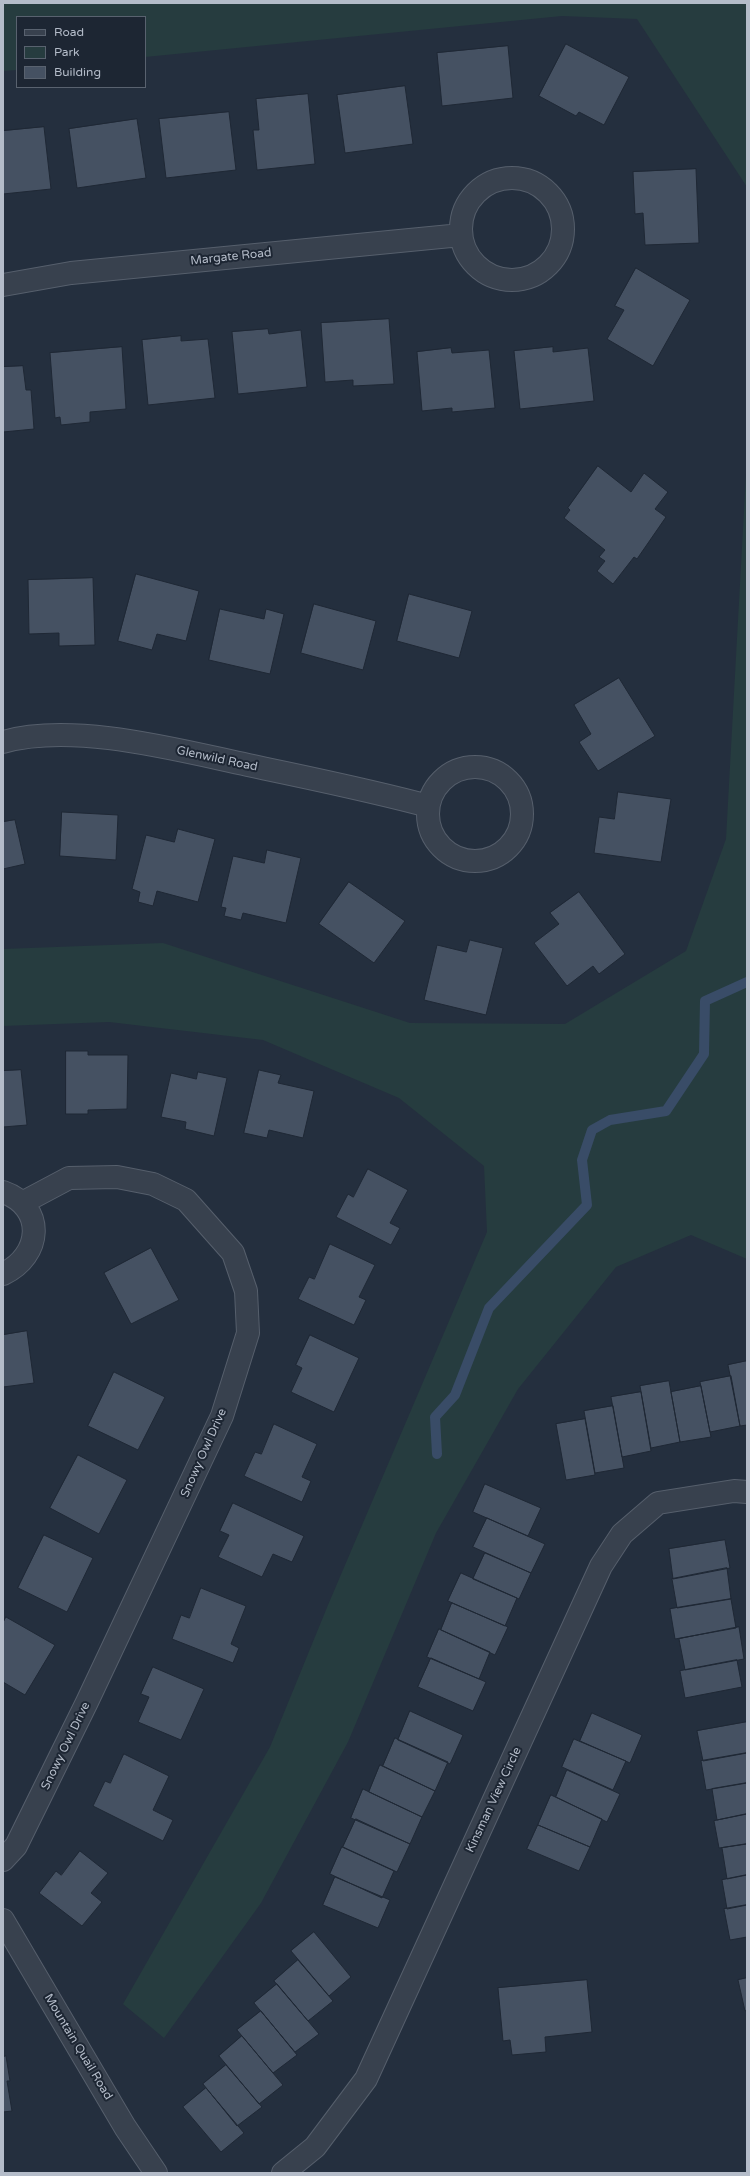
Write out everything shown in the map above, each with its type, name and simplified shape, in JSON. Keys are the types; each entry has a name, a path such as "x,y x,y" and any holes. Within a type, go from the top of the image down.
{"street":[{"path":"507,178 524,179 539,185 551,195 559,209 563,227 561,244 553,260 540,271 524,279 507,280 490,276 476,266 465,251 460,235 461,218 467,203 478,191 491,182 507,178"},
{"name":"Margate Road","path":"3,285 71,273 460,235"},
{"name":"Glenwild Road","path":"3,742 60,735 141,743 386,794 428,806"},
{"path":"480,767 494,771 500,775 516,791 521,806 521,823 515,838 504,850 490,858 474,861 458,858 444,849 434,838 428,822 428,806 433,792 441,781 453,772 466,768 480,767"},
{"name":"Snowy Owl Drive","path":"3,1860 20,1840 88,1702 222,1416 248,1333 246,1291 233,1252 186,1200 153,1184 117,1177 69,1178 22,1204"},
{"path":"3,1192 12,1195 22,1204 30,1215 34,1230 32,1244 26,1258 16,1268 3,1274"},
{"name":"Kinsman View Circle","path":"283,2173 315,2147 366,2079 601,1566 622,1534 658,1504 734,1491 747,1492"},
{"name":"Mountain Quail Road","path":"3,1920 125,2127 156,2173"}],"green space":[{"path":"3,3 747,3 747,187 637,19 562,16 146,57 146,16 16,16 16,70 3,71"},
{"path":"747,456 747,1259 691,1235 616,1267 518,1389 436,1533 348,1742 261,1903 164,2038 123,2004 270,1747 328,1605 487,1232 484,1166 399,1098 263,1040 109,1022 3,1026 3,949 163,943 410,1023 565,1024 686,951 726,839"}],"building":[{"path":"566,44 629,77 604,125 579,112 576,116 539,96"},
{"path":"508,46 513,98 442,106 437,53"},
{"path":"405,86 413,144 345,153 337,95"},
{"path":"308,94 315,164 257,170 253,130 259,130 256,99"},
{"path":"229,112 236,170 166,178 159,119"},
{"path":"137,119 146,178 77,188 69,129"},
{"path":"44,127 51,189 3,194 3,131"},
{"path":"696,169 699,243 645,245 643,213 635,214 633,172"},
{"path":"636,268 690,300 653,366 607,339 624,310 615,306"},
{"path":"389,319 394,384 353,386 353,380 325,382 321,323"},
{"path":"268,329 269,334 301,330 307,387 238,394 232,332"},
{"path":"181,336 181,341 208,339 215,398 148,405 142,340"},
{"path":"122,347 126,409 90,412 90,422 61,425 60,417 55,418 50,353"},
{"path":"553,347 553,352 588,348 594,401 520,409 514,351"},
{"path":"451,348 452,353 489,350 495,408 452,412 452,408 422,411 417,352"},
{"path":"23,366 26,390 31,390 34,429 3,432 3,367"},
{"path":"598,466 631,492 644,473 668,492 655,509 666,517 637,559 634,557 613,584 597,571 605,561 599,557 605,550 564,518 570,510 568,508"},
{"path":"136,574 199,591 186,641 157,634 152,650 118,641"},
{"path":"93,578 95,645 59,646 59,633 29,634 28,580"},
{"path":"409,594 472,611 459,658 397,641"},
{"path":"314,604 376,621 363,670 301,653"},
{"path":"220,609 264,619 266,609 284,614 270,674 209,660"},
{"path":"619,678 655,736 598,771 579,742 591,734 574,705"},
{"path":"618,792 671,799 661,862 594,853 599,817 614,819"},
{"path":"62,812 118,815 116,860 60,856"},
{"path":"15,820 25,864 3,869 3,822"},
{"path":"178,829 215,839 198,902 157,891 153,906 138,902 140,892 132,889 146,835 174,842"},
{"path":"267,850 301,858 286,923 243,913 241,920 224,916 226,908 221,907 233,856 264,863"},
{"path":"349,882 405,921 374,963 319,924"},
{"path":"579,892 625,954 599,974 593,966 567,986 534,943 559,924 550,913"},
{"path":"470,940 503,948 486,1015 424,1000 437,945 466,952"},
{"path":"66,1051 88,1051 88,1055 128,1055 127,1109 88,1110 88,1114 66,1114"},
{"path":"21,1070 27,1125 3,1127 3,1071"},
{"path":"259,1070 281,1075 278,1083 314,1091 303,1138 269,1130 267,1138 244,1133"},
{"path":"198,1072 227,1078 214,1136 185,1129 186,1122 161,1117 171,1073 196,1079"},
{"path":"368,1169 408,1190 390,1223 400,1228 391,1245 336,1217 348,1194 353,1197"},
{"path":"330,1244 375,1265 359,1297 366,1300 354,1325 298,1299 309,1277 314,1279"},
{"path":"151,1248 179,1300 131,1324 104,1273"},
{"path":"27,1331 34,1383 3,1387 3,1335"},
{"path":"310,1335 359,1358 334,1412 291,1392 302,1368 296,1365"},
{"path":"747,1361 747,1425 740,1426 728,1365"},
{"path":"114,1372 165,1397 138,1450 88,1426"},
{"path":"731,1376 740,1426 710,1432 700,1382"},
{"path":"669,1381 680,1442 651,1448 640,1386"},
{"path":"701,1386 711,1437 680,1442 671,1392"},
{"path":"641,1392 651,1451 622,1457 611,1397"},
{"path":"613,1406 624,1468 595,1473 584,1411"},
{"path":"585,1419 595,1475 566,1480 556,1424"},
{"path":"274,1424 317,1444 302,1477 311,1481 302,1502 244,1476 255,1452 261,1454"},
{"path":"78,1455 127,1480 99,1534 50,1508"},
{"path":"485,1484 541,1508 528,1536 473,1512"},
{"path":"233,1503 304,1536 292,1562 273,1554 262,1577 218,1557 229,1535 220,1531"},
{"path":"487,1518 545,1544 531,1573 473,1547"},
{"path":"44,1535 93,1558 67,1612 18,1588"},
{"path":"725,1540 730,1568 673,1579 669,1549"},
{"path":"485,1553 531,1573 519,1599 473,1579"},
{"path":"727,1568 731,1599 677,1608 672,1579"},
{"path":"461,1573 517,1598 505,1626 448,1601"},
{"path":"201,1588 246,1606 231,1644 239,1648 233,1663 172,1639 181,1615 189,1618"},
{"path":"731,1599 736,1628 675,1639 670,1609"},
{"path":"452,1603 508,1627 495,1655 441,1630"},
{"path":"6,1617 55,1645 25,1695 3,1682 3,1623"},
{"path":"739,1627 744,1659 685,1670 679,1639"},
{"path":"439,1629 490,1652 479,1679 427,1657"},
{"path":"431,1658 486,1682 473,1711 418,1687"},
{"path":"737,1660 742,1687 685,1698 680,1671"},
{"path":"153,1667 204,1689 181,1740 138,1722 149,1697 141,1694"},
{"path":"410,1711 463,1735 450,1764 398,1740"},
{"path":"592,1713 642,1735 630,1763 580,1741"},
{"path":"747,1722 747,1753 703,1761 697,1731"},
{"path":"395,1738 448,1762 435,1791 383,1766"},
{"path":"574,1739 626,1761 613,1790 562,1767"},
{"path":"747,1753 747,1783 706,1790 701,1761"},
{"path":"124,1754 169,1776 153,1810 173,1820 163,1841 93,1806 105,1781 110,1783"},
{"path":"380,1765 435,1791 422,1817 369,1792"},
{"path":"567,1770 620,1794 607,1822 556,1797"},
{"path":"747,1783 747,1814 717,1820 712,1789"},
{"path":"363,1789 422,1817 410,1844 351,1818"},
{"path":"551,1795 602,1819 590,1847 538,1825"},
{"path":"747,1814 747,1844 719,1848 714,1821"},
{"path":"356,1819 410,1844 397,1872 343,1847"},
{"path":"538,1825 590,1847 579,1871 527,1849"},
{"path":"747,1844 747,1875 727,1879 722,1848"},
{"path":"342,1847 394,1871 382,1898 330,1874"},
{"path":"80,1851 108,1873 91,1893 102,1902 82,1926 39,1893 56,1871 61,1875"},
{"path":"747,1875 747,1905 727,1909 722,1880"},
{"path":"335,1877 390,1900 378,1928 323,1905"},
{"path":"747,1905 747,1937 730,1940 724,1909"},
{"path":"314,1932 351,1977 329,1996 291,1951"},
{"path":"298,1960 333,2001 308,2021 274,1981"},
{"path":"747,1978 747,2010 745,2011 738,1980"},
{"path":"587,1980 592,2032 545,2037 546,2052 512,2055 510,2040 503,2041 498,1988"},
{"path":"277,1984 319,2034 295,2052 254,2003"},
{"path":"261,2011 297,2055 273,2073 237,2030"},
{"path":"242,2036 283,2085 259,2104 219,2056"},
{"path":"6,2056 10,2081 7,2081 12,2111 3,2112 3,2057"},
{"path":"226,2065 262,2107 237,2126 203,2084"},
{"path":"206,2088 244,2133 221,2152 183,2107"}],"waterway":[{"path":"437,1454 435,1417 455,1395 489,1308 587,1205 582,1160 592,1130 610,1120 666,1111 704,1054 705,1001 747,982"}]}
